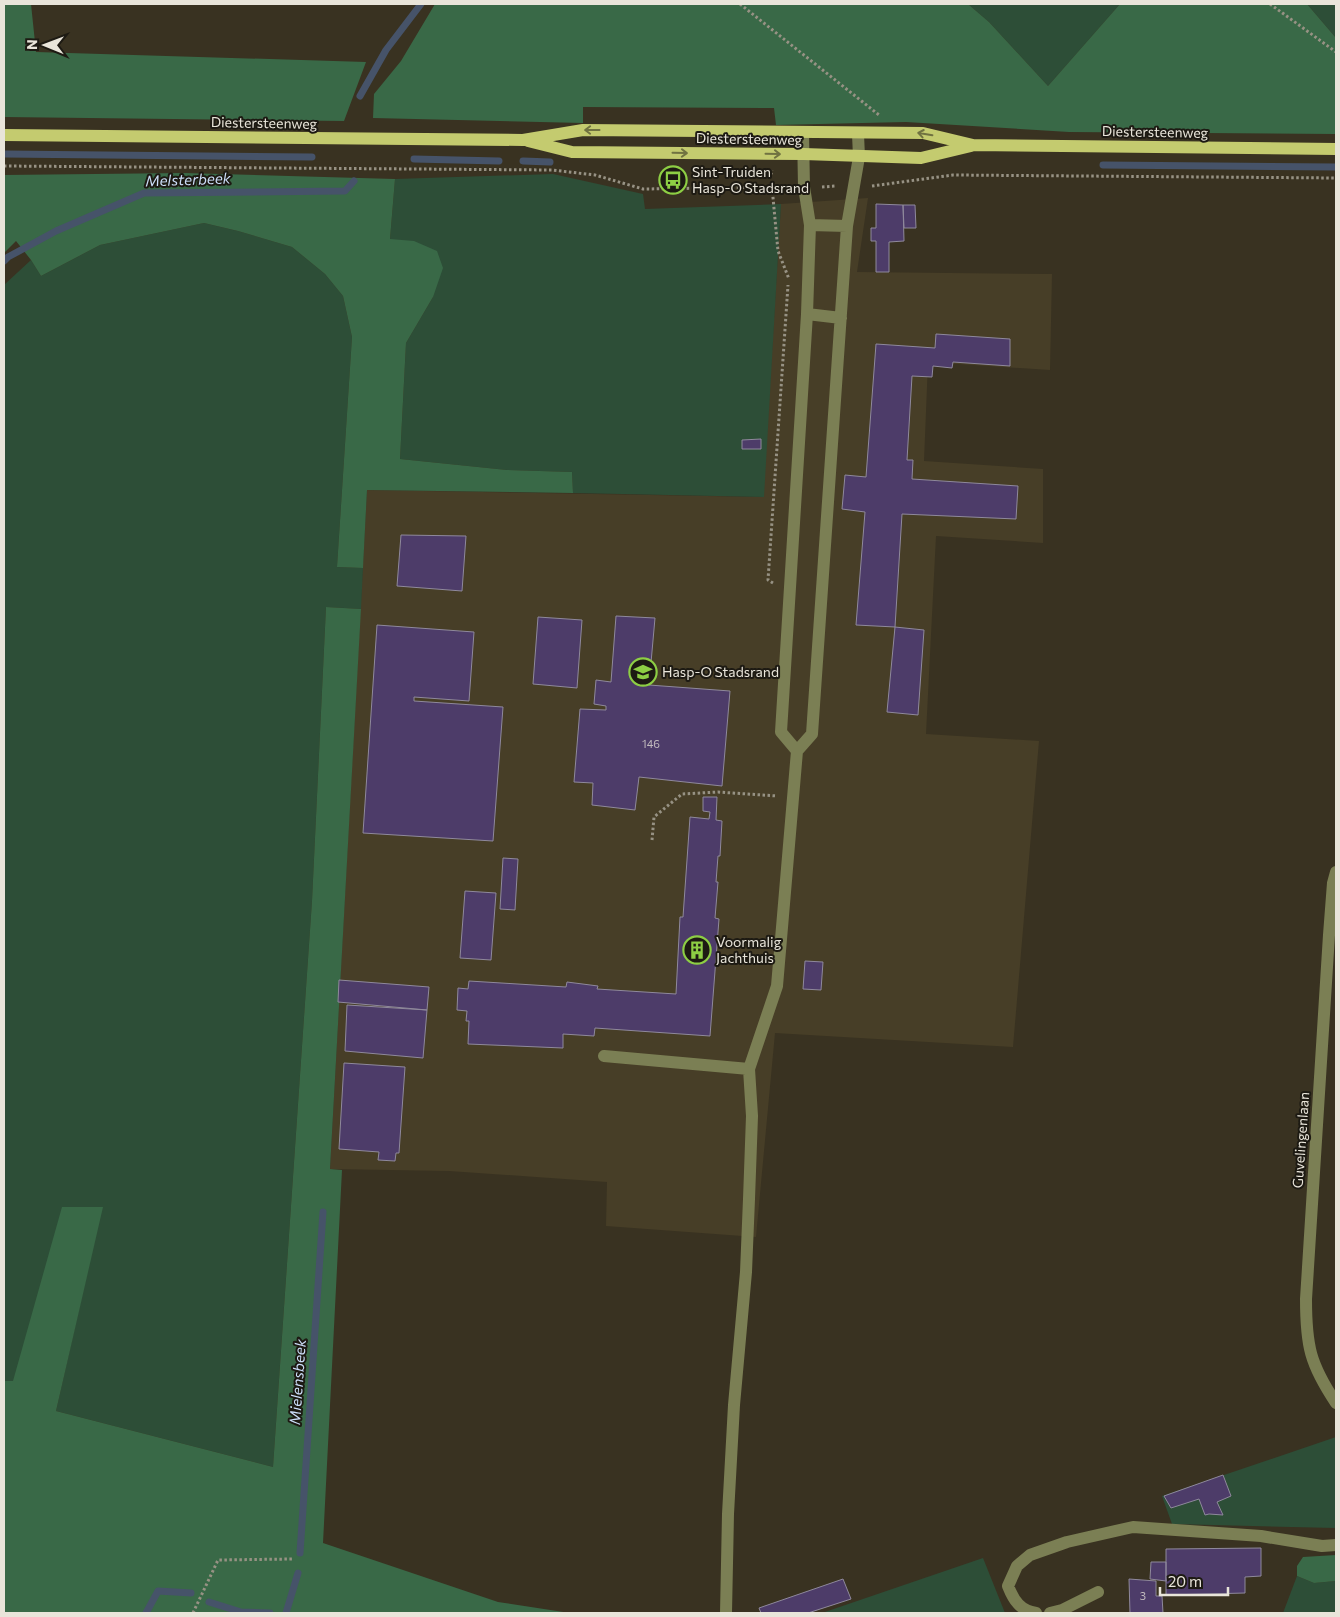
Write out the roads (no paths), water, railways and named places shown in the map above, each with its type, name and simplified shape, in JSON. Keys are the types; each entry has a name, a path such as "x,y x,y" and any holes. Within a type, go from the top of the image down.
{"main road":[{"name":"Diestersteenweg","path":"4,135 524,140 583,130 858,134 923,133 973,145 1336,150"},
{"name":"Diestersteenweg","path":"524,140 572,152 804,154 921,158 973,145"}],"street":[{"path":"796,751 781,732 807,314 810,225 804,187 803,132"},
{"path":"726,1613 728,1514 734,1405 746,1272 752,1116 750,1069 777,986 796,751 812,734 847,226 859,157 858,134"},
{"path":"810,225 847,226"},
{"path":"807,314 841,318"},
{"name":"Guvelingenlaan","path":"1336,872 1333,883 1307,1280 1306,1323 1313,1363 1322,1382 1336,1403"},
{"path":"604,1056 750,1069"},
{"path":"1036,1613 1026,1611 1014,1601 1008,1586 1016,1566 1030,1556 1067,1542 1093,1535 1133,1527 1261,1536 1322,1546 1336,1545"},
{"path":"1050,1613 1062,1610 1098,1592"}],"waterway":[{"name":"Melsterbeek","path":"360,96 386,50 421,4"},
{"path":"4,154 312,157"},
{"path":"414,159 499,161"},
{"path":"523,161 550,162"},
{"path":"1103,165 1336,167"},
{"name":"Melsterbeek","path":"4,261 56,231 144,193 345,191 354,181"},
{"name":"Mielensbeek","path":"300,1553 323,1212"},
{"name":"Mielensbeek","path":"286,1613 298,1573"},
{"name":"Mielensbeek","path":"146,1613 158,1591 191,1593"},
{"name":"Mielensbeek","path":"209,1602 241,1612 270,1613"}],"place":[{"name":"Sint-Truiden Hasp-O Stadsrand","path":"673,180"},
{"name":"Hasp-O Stadsrand","path":"643,672"},
{"name":"Voormalig Jachthuis","path":"697,950"}]}
